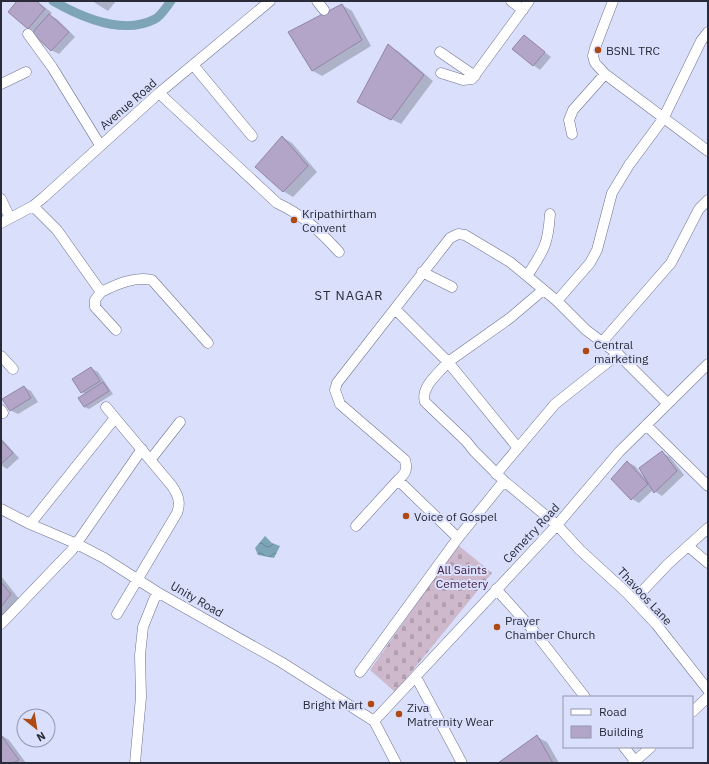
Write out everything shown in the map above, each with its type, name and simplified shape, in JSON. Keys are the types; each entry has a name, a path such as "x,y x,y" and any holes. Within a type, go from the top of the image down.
{"street":[{"path":"317,1 324,10"},
{"path":"511,1 523,10"},
{"path":"441,73 463,80 472,79 529,1"},
{"path":"613,1 594,56 595,63 605,74 663,119 708,151"},
{"name":"Avenue Road","path":"5,221 33,206 159,93 194,66 267,2"},
{"path":"557,301 590,263 597,250 612,193 629,166 663,119 701,41 708,32"},
{"path":"28,34 52,67 100,145"},
{"path":"440,52 475,76"},
{"path":"194,66 252,136"},
{"path":"1,84 26,72"},
{"path":"572,134 569,120 573,110 605,74"},
{"path":"159,93 277,203 294,211 307,220 339,252"},
{"path":"1,199 5,221"},
{"path":"603,341 671,263 699,209 708,200"},
{"path":"33,206 57,230 101,292"},
{"path":"527,276 544,251 548,234 550,214"},
{"path":"356,526 404,475 407,468 405,460 340,404 335,390 337,383 396,309 422,272 450,238 458,234 465,235 510,262 557,301 586,330 603,341 618,354 667,403"},
{"path":"422,272 452,287"},
{"path":"116,330 95,307 95,300 101,292 115,285 138,279 152,280 208,342"},
{"name":"Thavoos Lane","path":"543,290 510,318 448,362 424,390 423,396 425,402 466,441 496,474 558,525 580,550 634,600 656,624 708,690"},
{"path":"396,309 448,362 518,448"},
{"path":"496,474 555,404 618,354"},
{"path":"1,356 13,369"},
{"name":"Cemetry Road","path":"374,721 558,525 619,452 708,364"},
{"path":"106,408 151,459 172,486 178,496 180,505 177,513 117,614"},
{"path":"30,524 115,418"},
{"path":"151,459 180,422"},
{"path":"646,425 708,486"},
{"path":"1,624 72,550 142,449"},
{"path":"398,480 458,538"},
{"path":"360,672 458,538 504,481"},
{"name":"Unity Road","path":"1,509 30,524 76,544 281,662 374,721"},
{"path":"634,600 668,564 708,528"},
{"path":"688,546 708,563"},
{"path":"496,590 542,641 584,696"},
{"path":"135,763 141,697 140,655 142,634 143,627 157,592"},
{"path":"416,677 462,763"},
{"path":"693,711 708,697"},
{"path":"374,721 396,763"},
{"path":"625,748 634,762 650,748"}],"green space":[{"name":"All Saints Cemetery","path":"458,545 492,573 395,692 370,670"}],"water":[{"path":"265,536 272,543 280,546 274,558 258,555 255,548"}],"building":[{"path":"17,1 36,1 45,9 28,29 8,12"},
{"path":"342,4 362,40 312,71 288,32"},
{"path":"49,14 69,32 51,51 32,33"},
{"path":"524,35 545,52 533,66 512,49"},
{"path":"388,44 424,75 391,120 357,102"},
{"path":"282,136 308,166 283,192 255,167"},
{"path":"91,367 100,381 81,393 72,379"},
{"path":"103,382 109,391 84,407 78,398"},
{"path":"24,386 31,398 10,411 2,399"},
{"path":"1,440 13,453 1,464"},
{"path":"662,451 677,471 654,493 639,468"},
{"path":"627,461 648,484 631,500 611,479"},
{"path":"1,582 11,594 1,607"},
{"path":"1,735 19,760 13,763 1,763"},
{"path":"537,735 553,763 498,763"}],"waterway":[{"path":"53,1 89,18 116,25 130,26 143,24 157,18 171,1"}],"place":[{"name":"BSNL TRC","path":"598,50"},
{"name":"Kripathirtham Convent","path":"294,220"},
{"name":"Central marketing","path":"586,351"},
{"name":"Voice of Gospel","path":"406,516"},
{"name":"Prayer Chamber Church","path":"497,627"},
{"name":"Bright Mart","path":"371,704"},
{"name":"Ziva Matrernity Wear","path":"399,714"}],"district":[{"name":"ST NAGAR","path":"349,295"}]}
